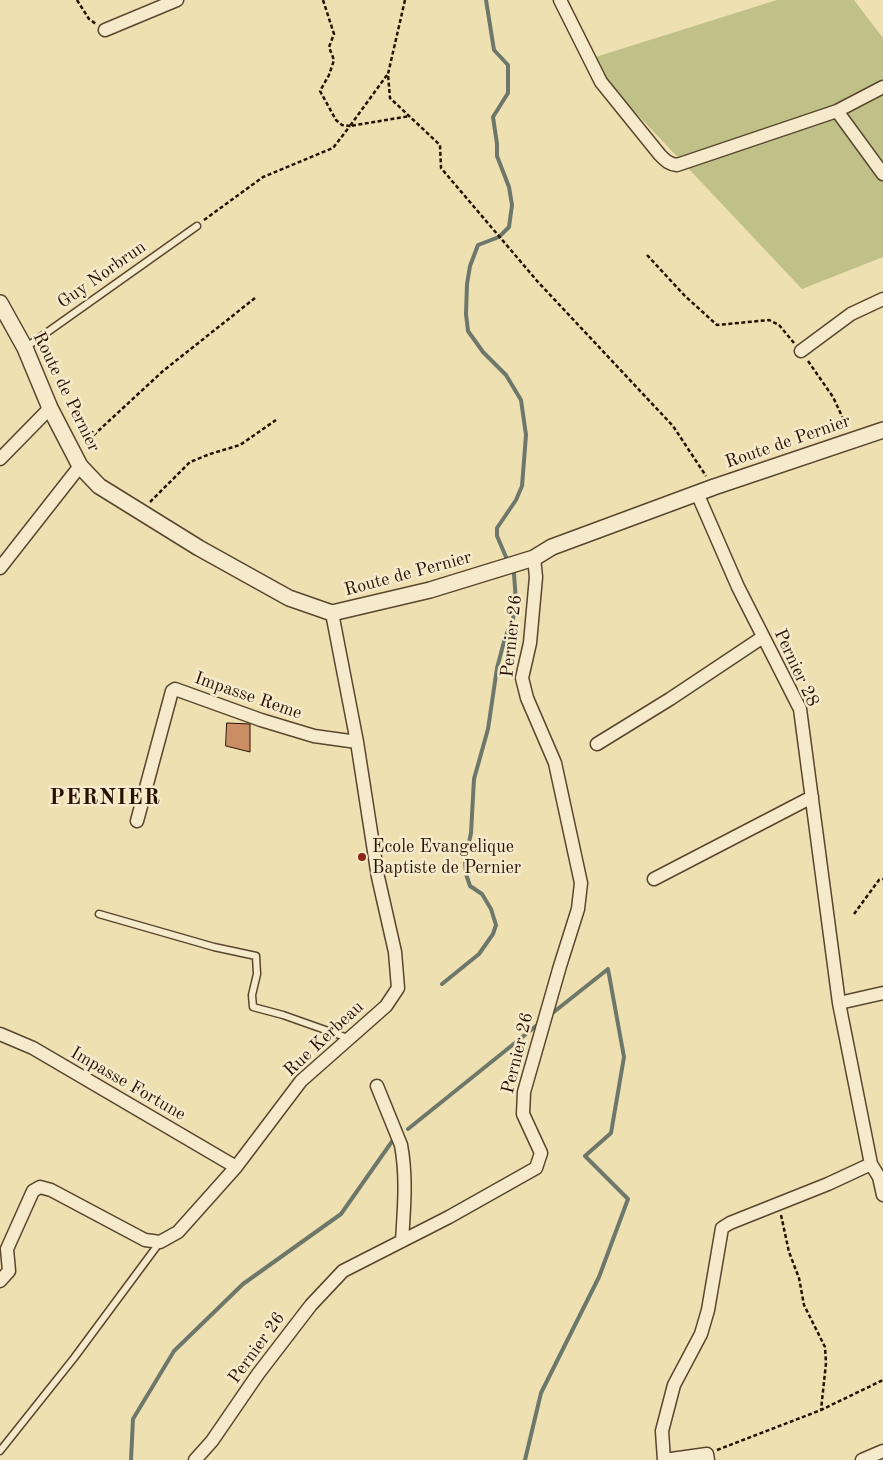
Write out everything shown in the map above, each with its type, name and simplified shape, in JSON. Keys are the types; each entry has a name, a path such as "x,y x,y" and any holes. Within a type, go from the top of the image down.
{"street":[{"path":"105,30 177,0"},
{"path":"560,0 601,82 667,163 677,165 837,111 883,87"},
{"path":"837,111 883,174"},
{"path":"801,351 850,314 883,299"},
{"name":"Route de Pernier","path":"0,303 25,348 50,408 77,460 99,486 199,548 289,598 332,613 430,590 534,558 552,546 714,487 883,430"},
{"path":"0,459 50,408"},
{"path":"0,568 77,460"},
{"name":"Pernier 28","path":"697,493 738,587 800,710 839,1003 871,1164 879,1177 883,1194"},
{"name":"Pernier 26","path":"196,1460 212,1441 258,1374 311,1305 344,1271 476,1203 536,1168 541,1153 523,1114 524,1092 578,909 581,883 554,763 527,698 522,678 530,643 536,578 534,558"},
{"name":"Rue Kerbeau","path":"160,1242 178,1232 236,1167 301,1081 386,1006 398,988 395,952 378,877 357,742 332,613"},
{"path":"597,744 670,699 763,637"},
{"name":"Impasse Reme","path":"137,821 172,691 175,689 261,720 314,736 357,742"},
{"path":"654,879 812,797"},
{"path":"839,1003 883,993"},
{"name":"Impasse Fortune","path":"0,1034 33,1048 236,1167"},
{"path":"377,1086 403,1154 405,1188 402,1241"},
{"path":"707,1457 664,1460 662,1431 674,1385 701,1334 708,1310 722,1228 730,1222 850,1175 871,1164"},
{"path":"0,1281 9,1271 7,1249 33,1191 40,1187 51,1190 145,1240 160,1242"},
{"path":"862,1460 883,1451"}],"lane":[{"name":"Guy Norbrun","path":"25,348 197,226"},
{"path":"99,914 214,947 256,956 257,974 252,995 253,1007 283,1015 348,1038"},
{"path":"0,1451 74,1358 160,1242"}],"path":[{"path":"77,0 89,19 105,30"},
{"path":"323,0 334,34 328,47 334,60 329,75 320,90 336,120 342,125 350,126 410,116"},
{"path":"405,0 388,74 390,98 440,145 441,168 538,282 672,426 714,487"},
{"path":"197,226 263,177 333,148 388,74"},
{"path":"647,255 685,296 717,325 769,320 779,325 801,351 833,396 853,440"},
{"path":"77,460 163,371 255,298"},
{"path":"140,512 190,462 240,445 276,420"},
{"path":"854,914 879,880 883,879"},
{"path":"779,1204 789,1252 799,1278 804,1305 825,1347 826,1363 822,1410"},
{"path":"707,1457 822,1410 882,1381"}],"green space":[{"path":"777,0 854,0 883,38 883,257 802,289 586,60"}],"building":[{"path":"227,723 250,724 250,752 226,746"}],"waterway":[{"path":"486,0 494,50 508,65 508,93 493,117 497,156 509,187 512,205 509,227 499,237 478,245 470,266 466,314 468,331 483,352 506,375 521,400 526,435 522,486 516,500 497,528 497,536 506,557"},
{"path":"442,984 479,954 493,934 496,925 491,909 482,894 470,886 466,874 465,861 471,833 474,779 488,729 497,668 505,638 513,619 516,602 514,574"},
{"path":"525,1460 541,1393 599,1277 628,1199 585,1156 611,1133 624,1057 608,969 550,1015"},
{"path":"408,1129 541,1022"},
{"path":"131,1460 133,1419 174,1351 243,1284 341,1214 393,1140"}],"place":[{"name":"Ecole Evangelique Baptiste de Pernier","path":"362,857"}],"district":[{"name":"PERNIER","path":"105,798"}]}
